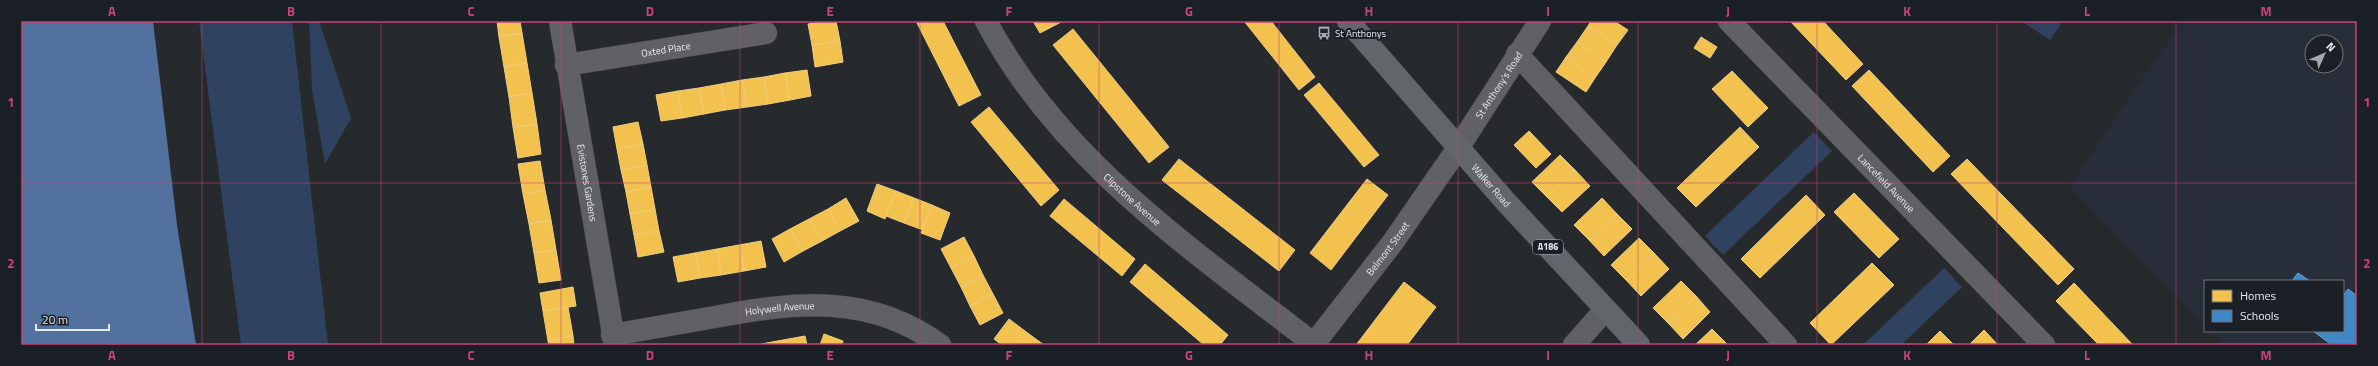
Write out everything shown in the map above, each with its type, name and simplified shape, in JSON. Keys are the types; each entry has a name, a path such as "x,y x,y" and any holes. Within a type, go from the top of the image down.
{"main road":[{"name":"Walker Road","path":"1348,21 1458,148 1605,310 1639,345"}],"street":[{"name":"Evistones Gardens","path":"560,21 566,65 614,340"},
{"name":"Clipstone Avenue","path":"986,21 1014,67 1040,102 1069,137 1108,179 1151,218 1313,344"},
{"name":"St Anthony's Road","path":"1458,148 1517,54 1540,21"},
{"name":"Lancefield Avenue","path":"1729,21 2044,345"},
{"name":"Oxted Place","path":"566,65 766,33"},
{"path":"1517,54 1786,345"},
{"name":"Belmont Street","path":"1313,344 1402,230 1458,148"},
{"name":"Holywell Avenue","path":"614,340 762,308 815,304 838,305 893,318 940,345"},
{"path":"1574,345 1605,310"}],"shaded area":[{"path":"21,21 153,21 177,225 196,345 21,345"},
{"path":"199,21 292,21 328,345 241,345"},
{"path":"309,21 319,21 351,118 325,164 312,90"},
{"path":"2021,21 2063,21 2050,40"},
{"path":"2182,21 2357,21 2357,345 2223,345 2211,332 2344,332 2344,280 2204,280 2204,325 2069,186"},
{"path":"1814,132 1832,151 1723,255 1705,236"},
{"path":"1944,268 1962,287 1901,345 1863,345"}],"building: Homes":[{"path":"497,21 520,21 522,33 499,37"},
{"path":"836,21 840,41 812,45 808,24"},
{"path":"916,21 943,21 981,95 959,106"},
{"path":"1033,21 1063,21 1040,33"},
{"path":"1244,21 1271,21 1315,77 1299,90"},
{"path":"1591,21 1614,21 1628,30 1617,45 1588,26"},
{"path":"1790,21 1823,21 1863,64 1846,80"},
{"path":"1588,26 1617,45 1606,62 1577,42"},
{"path":"1073,29 1169,147 1149,163 1053,45"},
{"path":"522,33 527,63 504,67 499,37"},
{"path":"1701,37 1717,47 1710,58 1694,48"},
{"path":"840,41 843,62 815,67 812,45"},
{"path":"1577,42 1606,62 1595,78 1566,57"},
{"path":"1566,57 1595,78 1586,92 1556,72"},
{"path":"527,63 532,93 509,97 504,67"},
{"path":"807,70 811,96 790,100 785,73"},
{"path":"1869,70 1950,156 1933,172 1852,86"},
{"path":"1732,71 1768,108 1748,127 1712,89"},
{"path":"785,73 790,100 768,104 764,77"},
{"path":"764,77 768,104 747,107 742,80"},
{"path":"742,80 747,107 725,110 721,84"},
{"path":"1319,83 1379,155 1364,167 1304,95"},
{"path":"721,84 725,110 704,114 699,88"},
{"path":"699,88 704,114 682,118 678,91"},
{"path":"678,91 682,118 661,121 656,95"},
{"path":"532,93 537,124 513,127 509,97"},
{"path":"989,107 1059,190 1041,206 971,122"},
{"path":"638,122 643,144 617,149 613,127"},
{"path":"537,124 541,154 518,158 513,127"},
{"path":"1740,127 1759,147 1696,207 1677,188"},
{"path":"1529,131 1551,154 1536,168 1514,145"},
{"path":"643,144 647,165 621,170 617,149"},
{"path":"1560,155 1575,170 1547,197 1532,182"},
{"path":"1179,159 1295,250 1279,271 1162,180"},
{"path":"1967,159 2074,269 2058,285 1951,174"},
{"path":"540,161 545,190 523,194 518,164"},
{"path":"647,165 651,187 626,192 621,170"},
{"path":"1575,170 1590,186 1562,212 1547,197"},
{"path":"1367,179 1388,195 1331,270 1310,253"},
{"path":"877,184 896,191 885,219 867,211"},
{"path":"651,187 655,209 630,214 626,192"},
{"path":"545,190 551,220 529,224 523,194"},
{"path":"896,191 914,198 904,223 886,216"},
{"path":"1854,193 1899,239 1879,258 1834,212"},
{"path":"1806,195 1825,215 1760,278 1741,259"},
{"path":"846,198 859,221 840,231 828,209"},
{"path":"914,198 932,205 923,230 904,223"},
{"path":"1602,198 1617,214 1589,240 1574,225"},
{"path":"1064,199 1135,259 1122,276 1050,216"},
{"path":"932,205 950,213 940,240 921,233"},
{"path":"655,209 659,231 634,235 630,214"},
{"path":"828,209 840,231 822,241 809,219"},
{"path":"1617,214 1632,229 1604,256 1589,240"},
{"path":"809,219 822,241 803,251 790,229"},
{"path":"551,220 556,250 534,253 529,224"},
{"path":"790,229 803,251 784,262 772,239"},
{"path":"659,231 664,252 638,257 634,235"},
{"path":"964,237 974,256 951,268 941,249"},
{"path":"1639,238 1654,253 1626,280 1611,265"},
{"path":"761,241 766,267 744,271 739,245"},
{"path":"739,245 744,271 721,275 717,249"},
{"path":"717,249 721,275 700,278 695,253"},
{"path":"556,250 561,280 539,283 534,253"},
{"path":"695,253 700,278 678,282 673,257"},
{"path":"1654,253 1669,269 1641,296 1626,280"},
{"path":"974,256 983,275 961,287 951,268"},
{"path":"1872,263 1894,285 1831,345 1810,323"},
{"path":"1145,264 1228,335 1220,345 1204,345 1130,282"},
{"path":"983,275 993,294 970,306 961,287"},
{"path":"1681,281 1696,296 1668,323 1653,308"},
{"path":"1404,282 1436,307 1407,345 1356,345"},
{"path":"2074,283 2133,345 2099,345 2056,301"},
{"path":"573,287 576,306 543,311 540,293"},
{"path":"993,294 1003,313 980,325 970,306"},
{"path":"1696,296 1710,312 1683,339 1668,323"},
{"path":"568,307 573,336 548,341 543,311"},
{"path":"1009,319 1029,334 1020,345 1002,345 994,339"},
{"path":"1712,329 1728,345 1695,345"},
{"path":"1984,330 1998,345 1969,345"},
{"path":"1940,331 1954,345 1926,345"},
{"path":"824,334 843,341 842,345 820,345"},
{"path":"1029,334 1044,345 1020,345"},
{"path":"573,336 574,345 549,345 548,341"},
{"path":"805,336 807,345 784,345 783,340"},
{"path":"783,340 784,345 761,345 761,344"}],"building: Schools":[{"path":"2298,273 2308,280 2293,280"},
{"path":"2348,289 2357,296 2357,345 2332,345 2314,332 2344,332 2344,295"}],"place":[{"name":"St Anthonys","path":"1324,33"}]}
